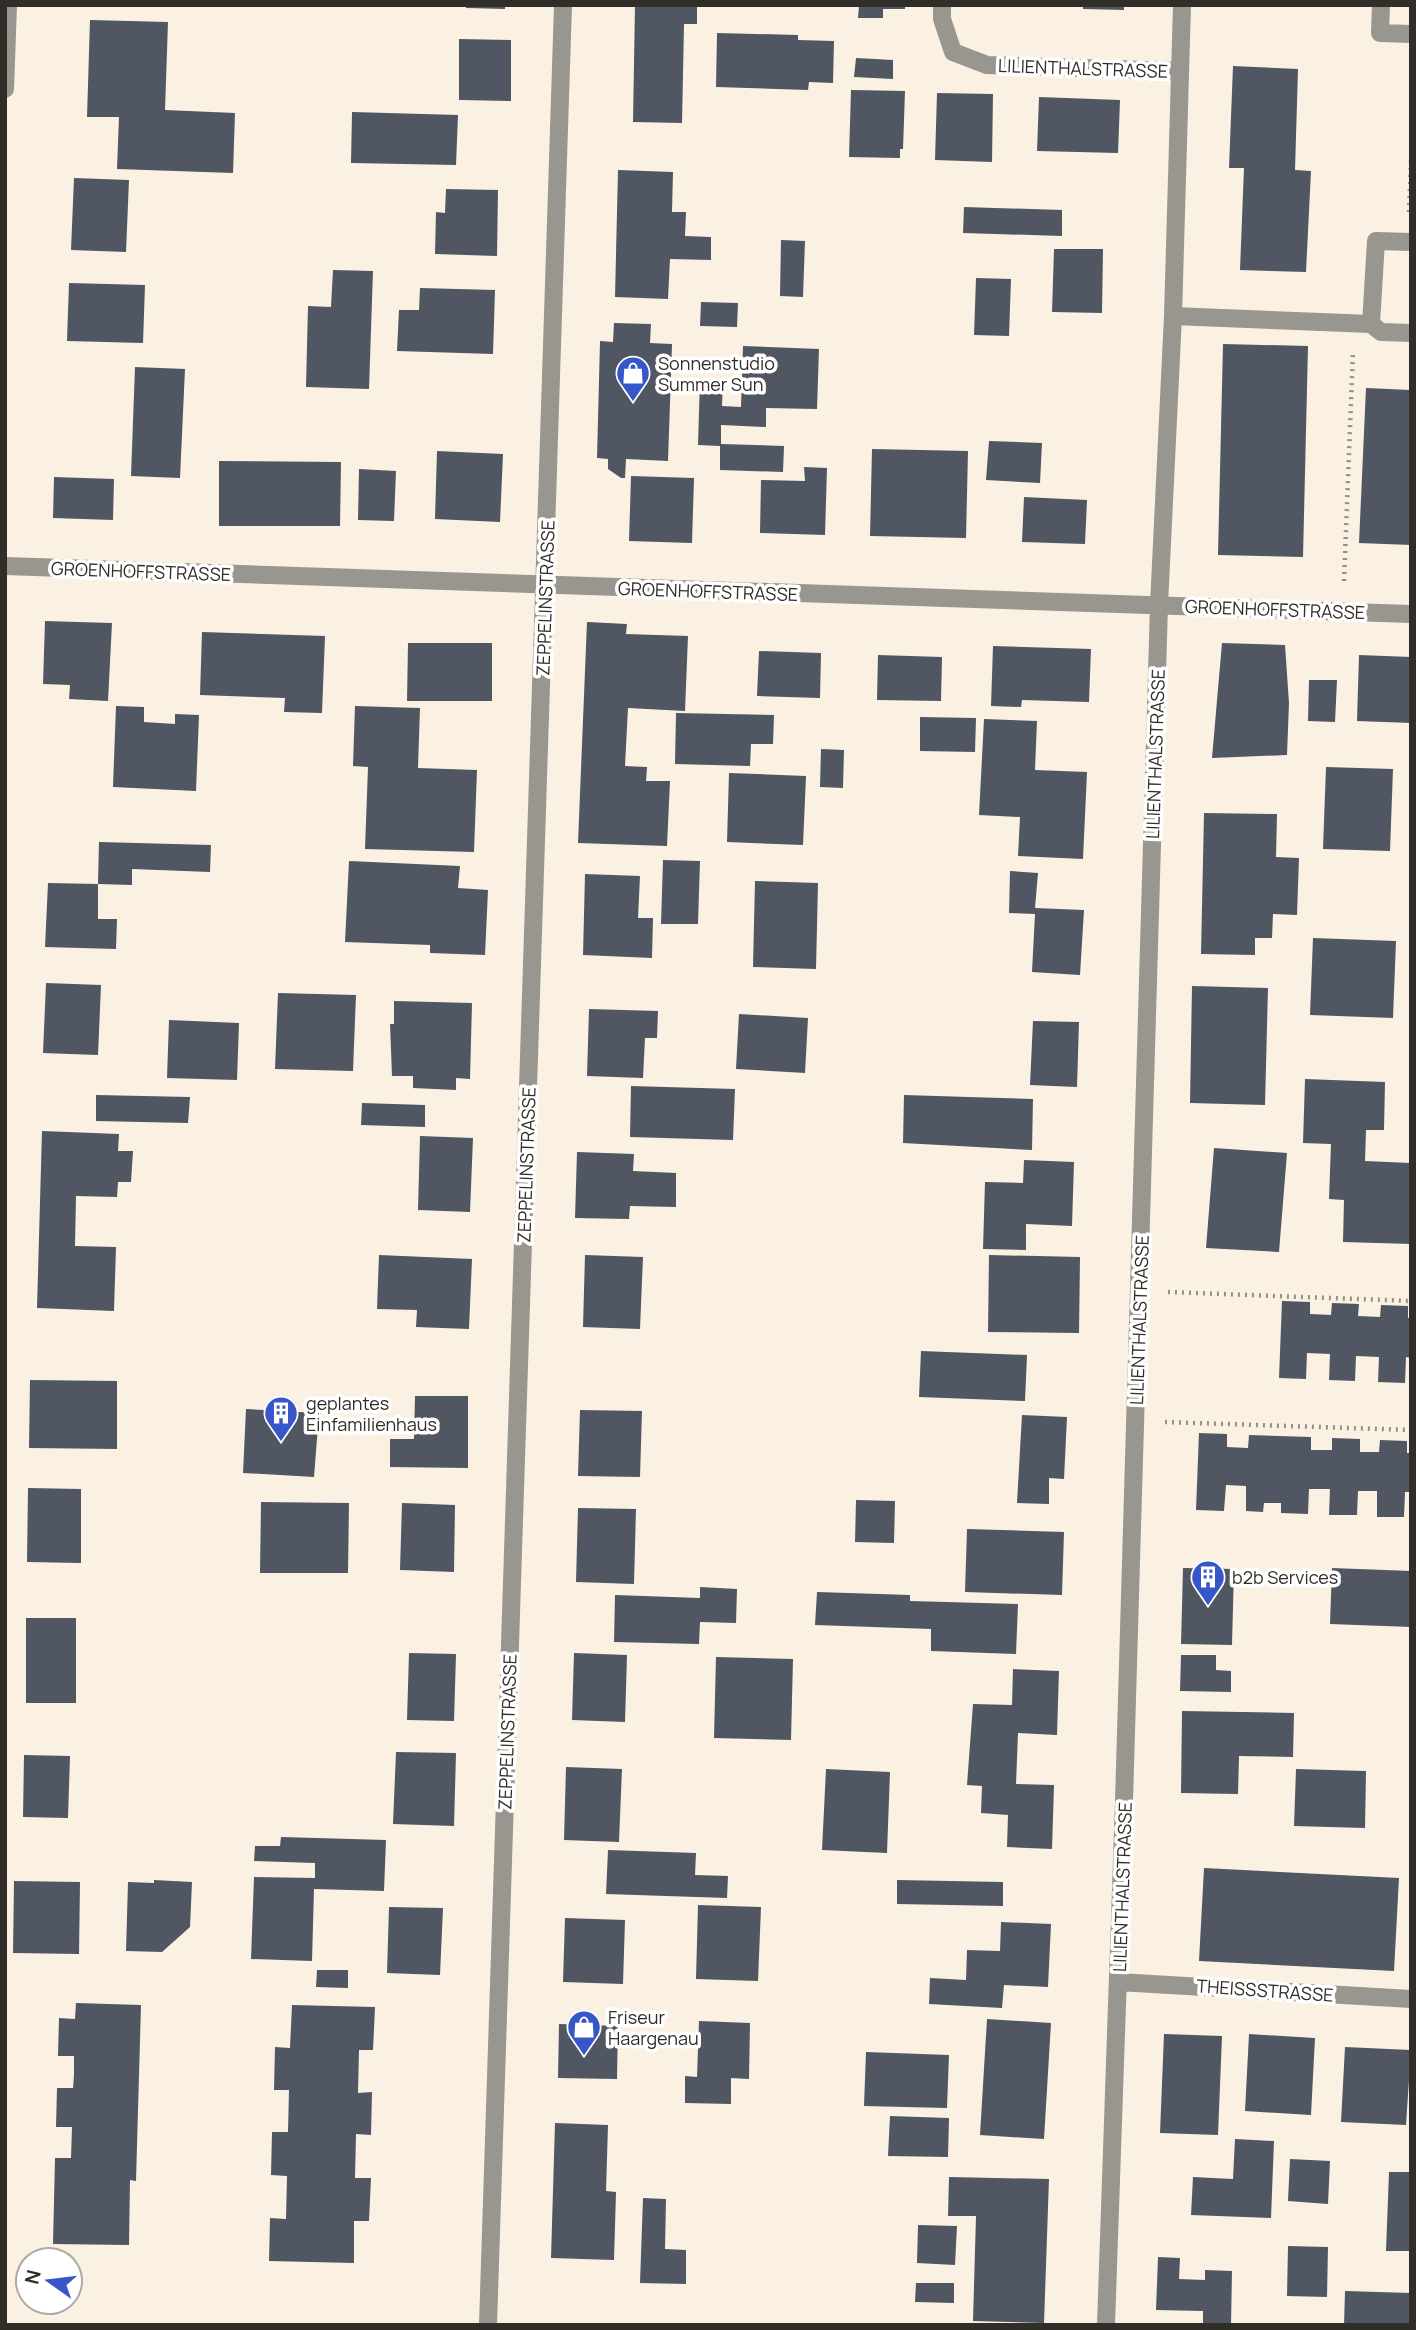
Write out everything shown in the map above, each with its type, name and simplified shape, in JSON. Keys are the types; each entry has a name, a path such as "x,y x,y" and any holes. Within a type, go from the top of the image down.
{"street":[{"path":"5,89 8,5"},
{"name":"ZEPPELINSTRASSE","path":"488,2325 563,5"},
{"name":"LILIENTHALSTRASSE","path":"942,5 942,19 953,52 988,65 1180,71"},
{"name":"LILIENTHALSTRASSE","path":"1106,2325 1160,605 1173,316 1182,5"},
{"path":"1381,5 1380,33 1411,34"},
{"path":"1363,323 1376,242 1410,242"},
{"path":"1173,316 1363,323 1381,332 1411,333"},
{"name":"GROENHOFFSTRASSE","path":"5,566 1411,614"},
{"name":"THEISSSTRASSE","path":"1118,1982 1411,1999"}],"path":[{"path":"1410,242 1411,161"},
{"path":"1342,612 1363,323"},
{"path":"1140,1291 1411,1301"},
{"path":"1136,1422 1411,1430"}],"building":[{"path":"466,5 505,5 505,9 466,8"},
{"path":"635,5 697,5 697,24 684,24 682,123 633,122"},
{"path":"859,5 905,5 905,9 883,9 883,18 858,18"},
{"path":"1083,5 1124,5 1124,10 1083,9"},
{"path":"90,20 168,22 165,110 235,113 233,173 117,169 119,117 87,117"},
{"path":"717,33 798,35 798,40 834,41 833,83 809,82 808,90 716,87"},
{"path":"459,39 511,40 511,101 459,100"},
{"path":"856,58 893,60 893,79 854,77"},
{"path":"1233,66 1298,69 1295,170 1311,171 1306,272 1240,270 1244,168 1229,168"},
{"path":"851,90 905,91 903,149 900,149 900,158 849,157"},
{"path":"937,93 993,94 992,162 935,160"},
{"path":"1039,97 1120,100 1118,153 1037,151"},
{"path":"352,112 458,115 456,165 351,163"},
{"path":"618,170 673,172 672,212 686,212 685,236 711,237 711,260 670,259 668,299 615,297"},
{"path":"74,178 129,180 126,252 71,250"},
{"path":"446,189 498,190 497,256 435,254 436,212 445,213"},
{"path":"964,207 1062,210 1062,236 963,233"},
{"path":"781,240 805,241 803,297 780,296"},
{"path":"1054,249 1103,249 1102,313 1052,312"},
{"path":"333,270 373,271 369,389 306,387 308,306 331,307"},
{"path":"976,278 1011,279 1009,336 974,335"},
{"path":"69,283 145,285 143,343 67,341"},
{"path":"420,288 495,290 493,354 397,351 399,310 419,310"},
{"path":"701,302 738,303 737,327 700,326"},
{"path":"614,323 651,324 650,343 672,344 668,461 626,459 625,478 608,469 608,459 597,458 600,341 613,342"},
{"path":"1223,344 1308,346 1303,557 1218,555"},
{"path":"743,346 819,349 817,409 766,408 766,427 721,425 721,444 784,446 783,472 720,470 720,446 698,445 700,379 723,379 722,406 741,407"},
{"path":"135,367 185,369 180,478 131,476"},
{"path":"1366,388 1411,390 1411,545 1359,543"},
{"path":"989,441 1042,443 1040,483 986,480"},
{"path":"872,449 968,451 966,538 870,536"},
{"path":"437,451 503,454 500,522 435,519"},
{"path":"219,461 341,462 340,526 219,526"},
{"path":"804,467 827,468 825,535 760,533 761,480 805,481"},
{"path":"359,469 396,471 394,521 358,520"},
{"path":"631,476 694,478 692,543 629,541"},
{"path":"54,477 114,479 113,520 53,518"},
{"path":"1024,497 1087,500 1085,544 1022,542"},
{"path":"45,621 112,623 108,701 69,699 70,685 43,684"},
{"path":"587,622 627,624 626,634 688,636 685,711 628,708 625,766 647,767 646,781 670,781 667,846 578,843"},
{"path":"202,632 325,636 322,713 284,712 285,698 200,695"},
{"path":"408,643 492,643 492,701 407,701"},
{"path":"1222,643 1285,645 1289,703 1287,755 1212,758"},
{"path":"993,646 1091,649 1089,702 1022,700 1021,707 991,706"},
{"path":"759,651 821,653 820,698 757,696"},
{"path":"878,655 942,657 941,701 877,700"},
{"path":"1359,655 1411,657 1411,723 1357,721"},
{"path":"1309,680 1337,680 1335,722 1308,721"},
{"path":"116,706 144,707 144,722 175,724 175,714 199,715 196,791 113,787"},
{"path":"355,706 420,708 418,768 477,770 474,852 365,849 368,767 353,766"},
{"path":"676,713 774,715 773,744 751,744 750,766 675,764"},
{"path":"920,717 976,718 975,752 920,751"},
{"path":"984,719 1037,721 1035,770 1087,772 1083,859 1018,856 1020,817 979,815"},
{"path":"821,749 844,750 843,788 820,787"},
{"path":"1326,767 1393,769 1390,851 1323,849"},
{"path":"729,773 806,776 803,845 727,842"},
{"path":"1204,813 1277,814 1276,857 1299,858 1297,915 1273,914 1272,938 1255,938 1255,955 1201,954"},
{"path":"99,842 211,845 210,872 132,869 132,885 98,884"},
{"path":"663,860 700,861 698,924 661,924"},
{"path":"349,861 460,866 458,888 488,890 485,955 430,953 430,945 345,942"},
{"path":"1010,871 1038,873 1035,908 1084,910 1080,975 1032,972 1035,914 1009,913"},
{"path":"585,874 640,876 638,918 653,918 652,958 583,955"},
{"path":"755,881 818,883 816,969 753,967"},
{"path":"48,883 98,884 98,919 117,919 116,949 45,947"},
{"path":"1313,938 1396,941 1393,1018 1310,1015"},
{"path":"46,983 101,985 98,1055 43,1053"},
{"path":"1192,986 1268,988 1265,1105 1190,1103"},
{"path":"278,993 356,995 353,1071 275,1069"},
{"path":"394,1001 472,1003 470,1079 456,1078 456,1090 413,1088 413,1076 392,1076 390,1024 394,1024"},
{"path":"589,1009 658,1011 657,1038 645,1038 643,1078 587,1076"},
{"path":"739,1014 808,1018 805,1073 736,1069"},
{"path":"169,1020 239,1023 237,1080 167,1078"},
{"path":"1033,1021 1079,1022 1077,1087 1030,1085"},
{"path":"1305,1079 1385,1082 1384,1130 1366,1130 1365,1161 1411,1163 1411,1244 1343,1242 1344,1200 1329,1199 1331,1144 1303,1143"},
{"path":"631,1086 735,1089 733,1140 630,1137"},
{"path":"96,1095 190,1097 188,1123 96,1121"},
{"path":"904,1095 1033,1099 1032,1150 903,1143"},
{"path":"362,1103 425,1105 425,1127 361,1125"},
{"path":"42,1131 119,1134 118,1151 133,1151 131,1182 118,1182 117,1197 76,1196 75,1246 116,1247 114,1311 37,1308"},
{"path":"420,1136 473,1138 470,1212 418,1210"},
{"path":"1214,1148 1287,1153 1279,1252 1206,1248"},
{"path":"577,1152 634,1154 633,1171 676,1173 676,1207 630,1206 629,1219 575,1218"},
{"path":"1024,1160 1074,1162 1072,1226 1026,1224 1026,1250 983,1249 985,1182 1023,1183"},
{"path":"379,1255 472,1259 469,1329 416,1327 417,1310 377,1309"},
{"path":"585,1255 643,1257 640,1329 583,1327"},
{"path":"989,1255 1080,1257 1079,1333 988,1332"},
{"path":"1282,1301 1310,1302 1310,1314 1331,1315 1332,1303 1359,1304 1358,1316 1380,1317 1381,1305 1408,1306 1408,1318 1411,1318 1411,1358 1406,1357 1405,1383 1378,1382 1379,1357 1356,1356 1355,1381 1329,1380 1330,1354 1307,1353 1306,1379 1279,1378"},
{"path":"921,1351 1027,1355 1025,1401 919,1397"},
{"path":"30,1380 117,1381 117,1449 29,1448"},
{"path":"415,1396 468,1396 468,1468 390,1467 390,1439 414,1439"},
{"name":"geplantes Einfamilienhaus","path":"246,1409 319,1413 314,1477 243,1473"},
{"path":"580,1410 642,1411 640,1477 578,1476"},
{"path":"1022,1415 1067,1417 1064,1479 1049,1478 1049,1504 1017,1503"},
{"path":"1199,1433 1227,1434 1227,1447 1248,1448 1249,1435 1311,1437 1311,1450 1332,1450 1332,1438 1360,1439 1360,1452 1379,1452 1380,1440 1407,1441 1407,1453 1411,1453 1411,1492 1405,1492 1404,1517 1377,1517 1377,1491 1358,1491 1357,1515 1329,1515 1330,1489 1309,1489 1308,1514 1281,1513 1281,1503 1264,1503 1263,1512 1246,1511 1246,1486 1226,1485 1224,1511 1196,1510"},
{"path":"28,1488 81,1489 81,1563 27,1562"},
{"path":"856,1500 895,1501 894,1543 855,1542"},
{"path":"261,1502 349,1503 348,1573 260,1573"},
{"path":"402,1503 455,1505 454,1572 400,1570"},
{"path":"578,1508 636,1509 634,1584 576,1582"},
{"path":"967,1529 1064,1532 1062,1595 965,1592"},
{"name":"b2b Services","path":"1183,1568 1234,1569 1232,1645 1181,1644"},
{"path":"1332,1568 1411,1571 1411,1627 1330,1624"},
{"path":"700,1587 737,1589 736,1623 700,1622 699,1644 614,1642 615,1595 700,1598"},
{"path":"817,1592 910,1595 910,1601 1018,1604 1016,1654 931,1651 931,1629 815,1625"},
{"path":"26,1618 76,1618 76,1703 26,1703"},
{"path":"409,1653 456,1654 454,1721 407,1720"},
{"path":"574,1653 627,1655 625,1722 572,1720"},
{"path":"1181,1655 1216,1655 1216,1670 1231,1671 1231,1692 1180,1691"},
{"path":"716,1657 793,1659 791,1740 714,1738"},
{"path":"1013,1669 1059,1671 1057,1735 1018,1733 1016,1784 1054,1785 1052,1849 1007,1847 1008,1815 981,1813 982,1786 967,1785 973,1704 1012,1705"},
{"path":"1182,1711 1294,1713 1293,1757 1239,1756 1238,1794 1181,1793"},
{"path":"396,1752 456,1753 454,1826 393,1824"},
{"path":"24,1755 70,1756 68,1818 23,1817"},
{"path":"566,1767 622,1769 619,1842 564,1840"},
{"path":"826,1769 890,1772 887,1853 822,1850"},
{"path":"1296,1769 1366,1771 1365,1828 1294,1826"},
{"path":"281,1837 386,1840 384,1891 314,1889 312,1961 251,1959 254,1877 315,1878 315,1863 254,1861 255,1846 280,1846"},
{"path":"608,1850 696,1853 695,1875 728,1876 727,1898 606,1894"},
{"path":"1204,1868 1399,1878 1394,1971 1199,1961"},
{"path":"154,1880 192,1882 190,1927 162,1952 126,1951 128,1882 154,1883"},
{"path":"897,1880 1003,1882 1003,1906 897,1904"},
{"path":"14,1881 80,1882 79,1954 13,1953"},
{"path":"698,1905 761,1907 758,1981 696,1979"},
{"path":"389,1907 443,1908 440,1975 387,1973"},
{"path":"565,1918 625,1920 623,1984 563,1982"},
{"path":"1001,1922 1051,1924 1048,1987 1004,1985 1002,2008 929,2004 930,1978 966,1980 967,1950 1000,1951"},
{"path":"317,1970 348,1970 348,1988 316,1987"},
{"path":"76,2003 141,2005 136,2181 130,2180 129,2245 53,2244 55,2158 71,2158 72,2127 56,2127 57,2088 73,2088 74,2075 74,2056 58,2056 59,2018 75,2019"},
{"path":"292,2005 375,2007 373,2050 359,2050 358,2093 372,2092 371,2135 356,2134 355,2178 371,2178 369,2221 354,2221 354,2263 269,2261 270,2218 286,2219 287,2176 271,2175 272,2132 288,2132 289,2090 274,2090 275,2047 290,2048"},
{"path":"987,2019 1051,2023 1044,2139 980,2135"},
{"path":"699,2021 750,2023 749,2079 731,2078 731,2104 685,2103 685,2076 697,2077"},
{"path":"559,2024 618,2026 617,2079 558,2078"},
{"path":"1164,2034 1222,2036 1218,2135 1160,2133"},
{"path":"1249,2034 1315,2038 1311,2115 1245,2111"},
{"path":"1345,2047 1411,2050 1406,2125 1341,2122"},
{"path":"866,2052 949,2055 947,2108 864,2106"},
{"path":"890,2116 949,2118 948,2157 888,2156"},
{"path":"555,2123 608,2125 606,2191 616,2192 614,2260 551,2258"},
{"path":"1235,2139 1274,2141 1271,2218 1191,2215 1193,2177 1233,2179"},
{"path":"1290,2159 1330,2161 1328,2204 1288,2201"},
{"path":"1389,2172 1411,2172 1411,2251 1386,2251"},
{"path":"949,2177 1049,2179 1044,2323 973,2321 976,2216 948,2216"},
{"path":"643,2198 666,2199 665,2249 686,2250 686,2284 640,2283"},
{"path":"918,2225 957,2226 955,2265 917,2263"},
{"path":"1288,2246 1328,2247 1327,2297 1287,2296"},
{"path":"1158,2257 1180,2258 1179,2279 1205,2280 1205,2270 1232,2271 1231,2325 1203,2325 1203,2311 1156,2310"},
{"path":"916,2283 954,2283 954,2303 915,2302"},
{"path":"1345,2291 1411,2293 1411,2325 1344,2325"}],"place":[{"name":"Sonnenstudio Summer Sun","path":"633,403"},
{"name":"geplantes Einfamilienhaus","path":"281,1443"},
{"name":"b2b Services","path":"1208,1607"},
{"name":"Friseur Haargenau","path":"584,2057"}]}
